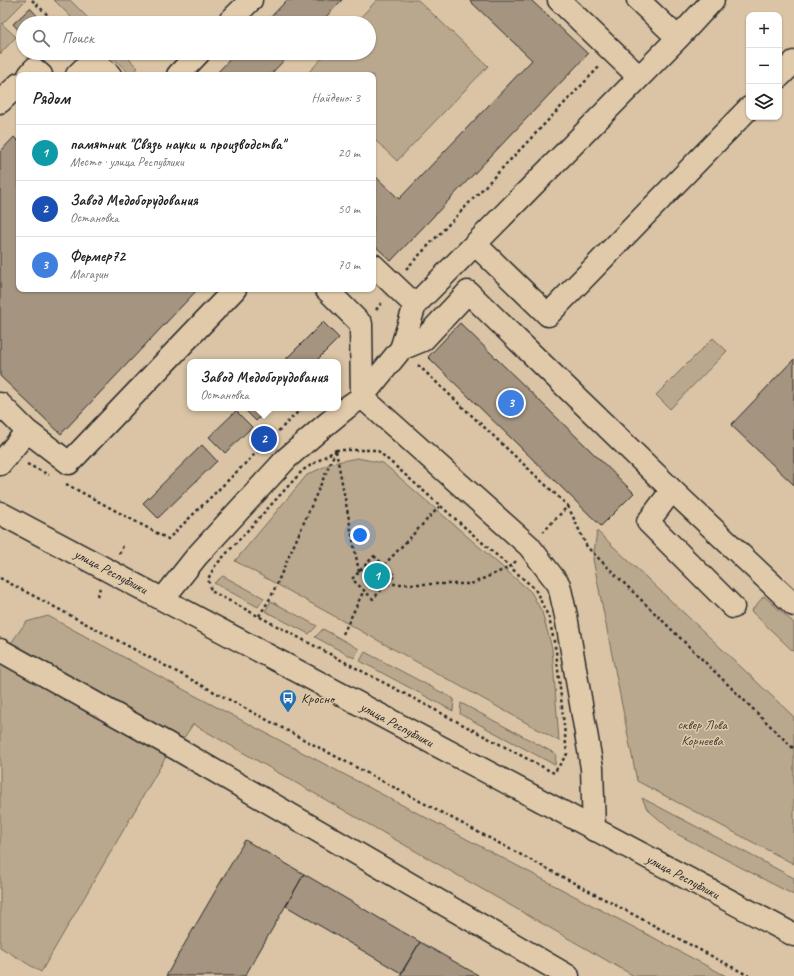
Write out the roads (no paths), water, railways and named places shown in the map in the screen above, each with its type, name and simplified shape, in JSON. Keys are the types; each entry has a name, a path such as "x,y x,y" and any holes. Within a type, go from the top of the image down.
{"main road":[{"path":"235,16 251,0"},
{"path":"559,0 639,77"},
{"path":"638,0 678,38"},
{"path":"163,599 197,556 287,458 323,426 362,397 401,349 415,305 678,38 713,0"},
{"path":"80,72 92,60"},
{"path":"94,60 107,72"},
{"path":"181,72 192,60"},
{"path":"782,74 794,62"},
{"path":"0,102 16,87"},
{"path":"475,244 548,315 746,111"},
{"path":"376,268 415,305"},
{"path":"0,404 27,431 69,463 232,292"},
{"path":"329,292 361,324 362,397 529,546 559,585 566,616 592,768 594,830"},
{"path":"401,349 423,340 468,292 672,490 794,605"},
{"path":"4,459 27,431"},
{"path":"672,490 648,522 733,607"},
{"name":"улица Республики","path":"0,513 794,935"},
{"path":"0,650 177,749 568,976"}],"place":[{"name":"Фермер72","path":"511,403"},
{"name":"Завод Медоборудования","path":"264,439"},
{"name":"памятник \"Связь науки и производства\"","path":"377,576"},
{"name":"Кросно","path":"288,713"}],"park label":[{"name":"сквер Льва Корнеева","path":"702,732"}]}
